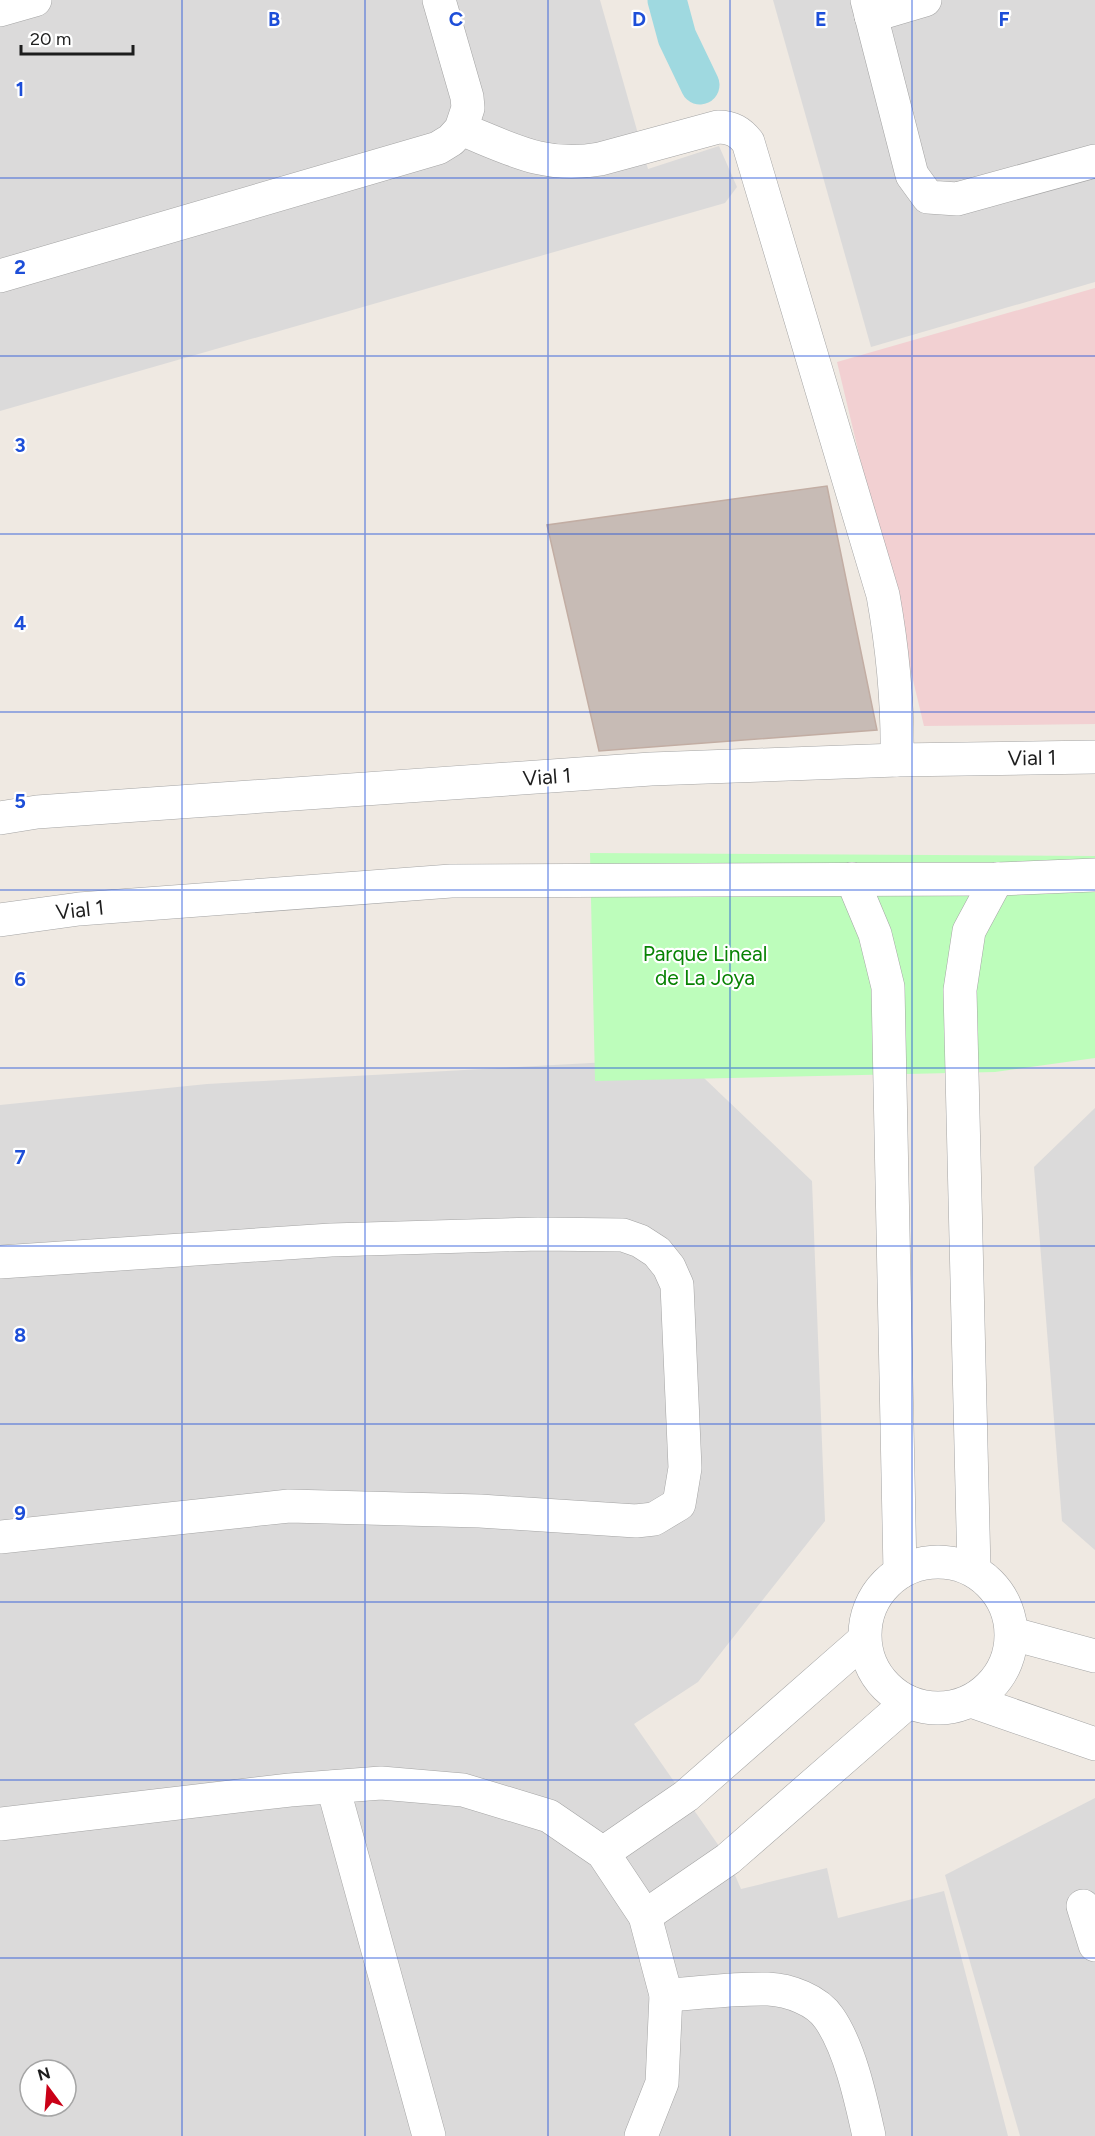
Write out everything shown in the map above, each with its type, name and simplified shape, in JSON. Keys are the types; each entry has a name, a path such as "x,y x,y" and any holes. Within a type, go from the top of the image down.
{"street":[{"path":"0,10 35,0"},
{"path":"0,276 438,148 451,140 461,129 468,108 440,0"},
{"path":"926,0 869,8 912,176 928,197 957,200 1095,161"},
{"path":"461,129 540,160 563,162 600,159 718,127 728,127 748,142 883,596 894,664 898,712 897,760"},
{"name":"Vial 1","path":"0,818 49,811 651,769 897,760 1095,757"},
{"name":"Vial 1","path":"0,920 79,909 451,881 997,879 1095,875"},
{"path":"852,879 875,934 888,987 900,1572"},
{"path":"974,1570 960,990 969,931 997,879"},
{"path":"0,1263 331,1240 623,1234 657,1252 669,1267 677,1285 685,1468 679,1504 654,1519 636,1521 480,1512 289,1506 0,1537"},
{"path":"950,1561 974,1570 994,1586 1008,1609 1013,1634 1008,1661 993,1684 971,1701 940,1709 908,1702 883,1684 867,1655 864,1640 865,1624 877,1594 900,1572 924,1562 950,1561"},
{"path":"1013,1634 1095,1656"},
{"path":"603,1853 686,1796 864,1640"},
{"path":"971,1701 1095,1744"},
{"path":"645,1916 729,1859 908,1702"},
{"path":"0,1824 290,1790 381,1783 463,1790 549,1816 603,1853 645,1916 666,1995 662,2083 641,2136"},
{"path":"333,1786 429,2136"},
{"path":"1083,1906 1095,1945"},
{"path":"666,1995 770,1989 805,1998 828,2017 842,2045 859,2093 870,2136"}],"shaded area":[{"path":"0,0 600,0 648,169 719,146 737,187 725,203 0,411"},
{"path":"773,0 1095,0 1095,282 871,347"},
{"path":"1095,288 1095,724 924,726 837,362"},
{"path":"683,1058 812,1181 825,1521 698,1682 634,1724 728,1859 741,1889 827,1868 838,1918 944,1891 1008,2136 0,2136 0,1105 207,1084"},
{"path":"1095,1108 1095,1550 1062,1521 1034,1167"},
{"path":"1095,1798 1095,2136 1020,2136 945,1875"}],"green space":[{"name":"Parque Lineal de La Joya","path":"590,853 1095,856 1095,1058 995,1072 595,1081"}],"building":[{"path":"827,486 877,730 599,751 547,525"}],"waterway":[{"path":"667,0 677,37 700,85"}]}
